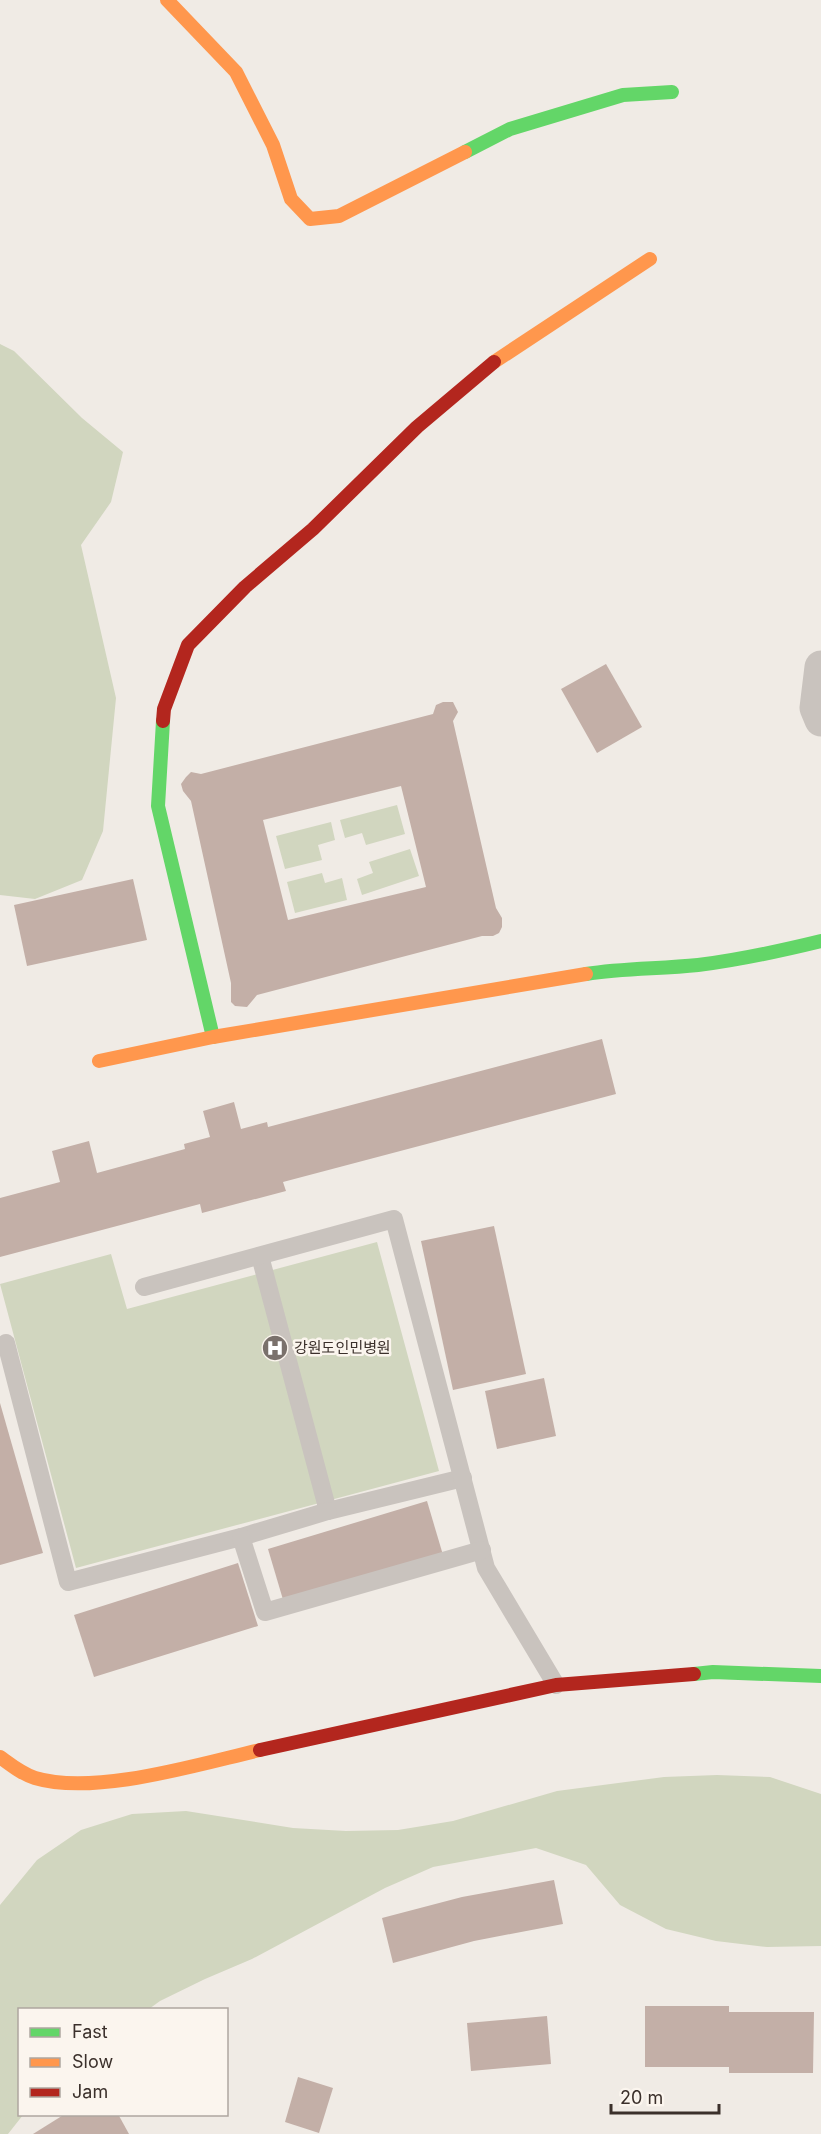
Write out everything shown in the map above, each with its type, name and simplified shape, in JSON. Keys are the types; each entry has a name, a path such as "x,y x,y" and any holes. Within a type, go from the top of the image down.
{"street":[{"path":"167,0 236,72 273,145 291,199 310,219 339,216 510,129 623,95 672,92"},
{"path":"213,1037 158,806 164,709 188,645 245,587 313,529 417,428 484,368 650,259"},
{"path":"821,667 816,708 821,720"},
{"path":"99,1060 213,1037 618,969 697,964 766,954 821,941"},
{"path":"0,1757 37,1781 87,1785 148,1775 556,1685 713,1672 821,1676"}],"lane":[{"path":"144,1287 394,1219 486,1568 556,1685"},
{"path":"260,1257 328,1510"},
{"path":"6,1343 68,1582 242,1537 328,1510 463,1478"},
{"path":"242,1537 265,1612 482,1550"}],"green space":[{"path":"0,344 14,351 82,418 123,452 111,502 81,545 116,698 103,831 82,880 35,899 0,895"},
{"path":"397,805 405,834 366,845 362,833 345,838 340,820"},
{"path":"331,822 335,840 318,845 322,860 285,869 276,836"},
{"path":"410,849 419,876 362,895 357,879 373,873 369,862"},
{"path":"322,873 325,883 342,878 347,900 295,913 287,882"},
{"path":"377,1242 439,1471 76,1568 0,1284 111,1254 127,1309"},
{"path":"717,1775 770,1777 821,1794 821,1946 767,1947 716,1941 666,1929 620,1905 586,1865 536,1848 433,1867 385,1888 252,1959 205,1979 150,2008 18,2008 18,2116 22,2116 8,2134 0,2134 0,1905 37,1860 81,1830 132,1814 186,1811 293,1828 346,1831 398,1830 453,1821 557,1791 664,1777"}],"building":[{"path":"606,664 642,727 597,753 561,689"},
{"path":"453,702 458,712 453,721 496,908 502,918 499,933 257,995 247,1007 235,1006 231,1002 231,983 191,801 183,791 181,784 191,772 201,774 433,714 436,705","holes":["401,786 426,887 288,920 263,820"]},
{"path":"133,879 147,940 27,966 14,905"},
{"path":"602,1039 616,1094 283,1182 286,1191 202,1213 200,1204 0,1257 0,1198 60,1182 52,1151 89,1141 97,1173 185,1149 184,1144 210,1137 203,1111 234,1102 241,1129 267,1122 268,1127"},
{"path":"494,1226 526,1374 453,1390 421,1241"},
{"path":"544,1378 556,1436 497,1449 485,1391"},
{"path":"0,1403 43,1553 0,1565"},
{"path":"427,1501 443,1555 284,1603 268,1549"},
{"path":"238,1563 258,1626 94,1677 74,1615"},
{"path":"554,1880 563,1924 474,1941 393,1963 382,1918 462,1897"},
{"path":"645,2006 729,2006 729,2012 814,2012 813,2073 729,2073 729,2067 645,2067"},
{"path":"547,2016 551,2064 471,2071 467,2023"},
{"path":"298,2077 333,2088 319,2133 285,2122"},
{"path":"62,2116 119,2116 129,2134 33,2134"}],"traffic: fast":[{"path":"465,152 510,129 623,95 672,92"},
{"path":"163,721 158,806 213,1037"},
{"path":"586,974 713,963 821,941"},
{"path":"694,1674 713,1672 821,1676"}],"traffic: slow":[{"path":"167,0 236,72 273,145 291,199 310,219 339,216 465,152"},
{"path":"494,362 650,259"},
{"path":"99,1061 213,1037 586,974"},
{"path":"0,1757 21,1772 35,1778 59,1783 87,1783 147,1776 260,1750"}],"traffic: jam":[{"path":"163,721 164,709 188,645 245,587 313,529 417,427 494,362"},
{"path":"260,1750 556,1685 694,1674"}],"place":[{"name":"강원도인민병원","path":"275,1348"}]}
